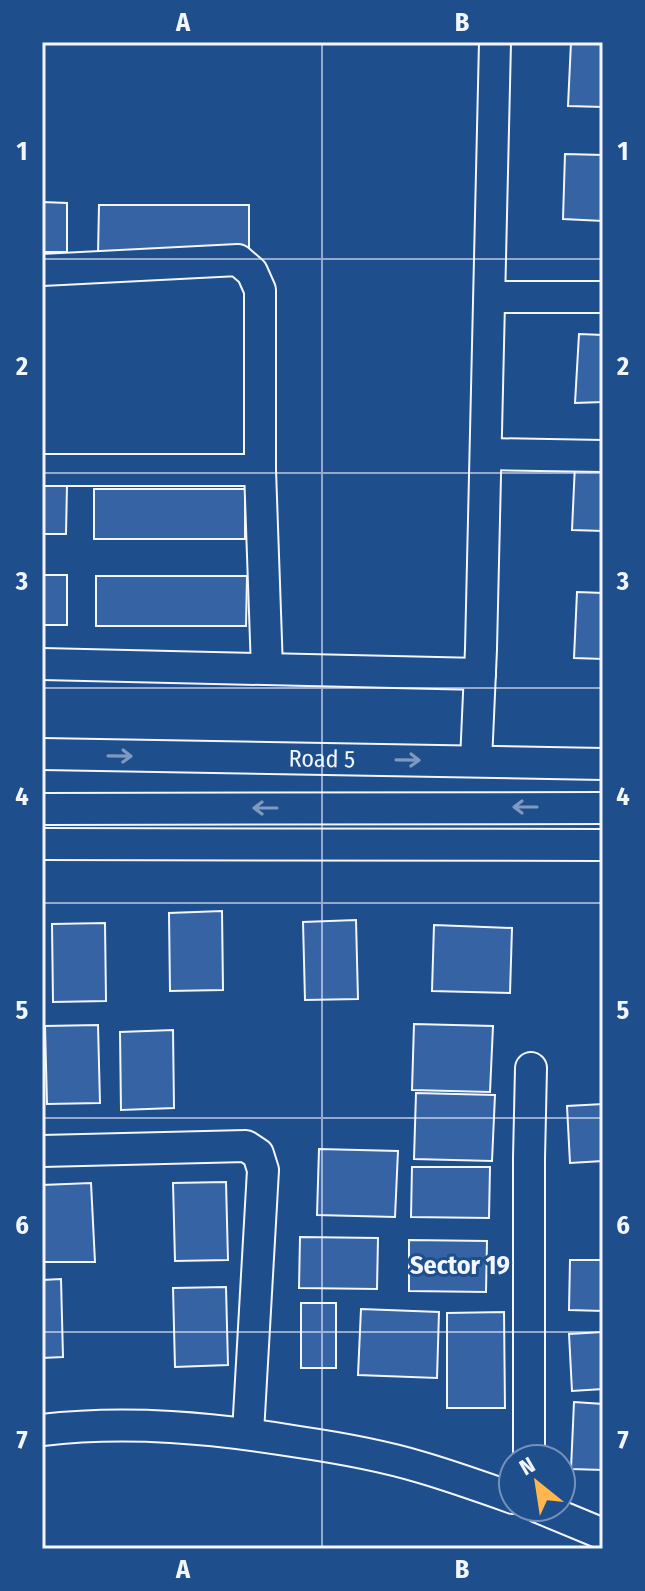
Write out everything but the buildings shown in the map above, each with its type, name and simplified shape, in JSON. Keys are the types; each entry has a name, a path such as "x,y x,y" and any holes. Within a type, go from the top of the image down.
{"street":[{"path":"476,761 495,42"},
{"path":"42,270 238,260 252,272 260,290 260,470 267,669"},
{"path":"490,297 603,297"},
{"path":"486,454 603,456"},
{"path":"42,470 260,470"},
{"path":"42,664 480,674"},
{"name":"Road 5","path":"42,754 603,764"},
{"name":"Road 5","path":"42,809 603,808"},
{"path":"42,844 603,845"},
{"path":"529,1443 531,1068"},
{"path":"42,1151 246,1146 258,1154 263,1170 248,1433"},
{"path":"42,1430 127,1425 248,1433 342,1448 418,1466 497,1493"},
{"path":"577,1523 603,1534"}],"district":[{"name":"Sector 19","path":"460,1265"}]}
